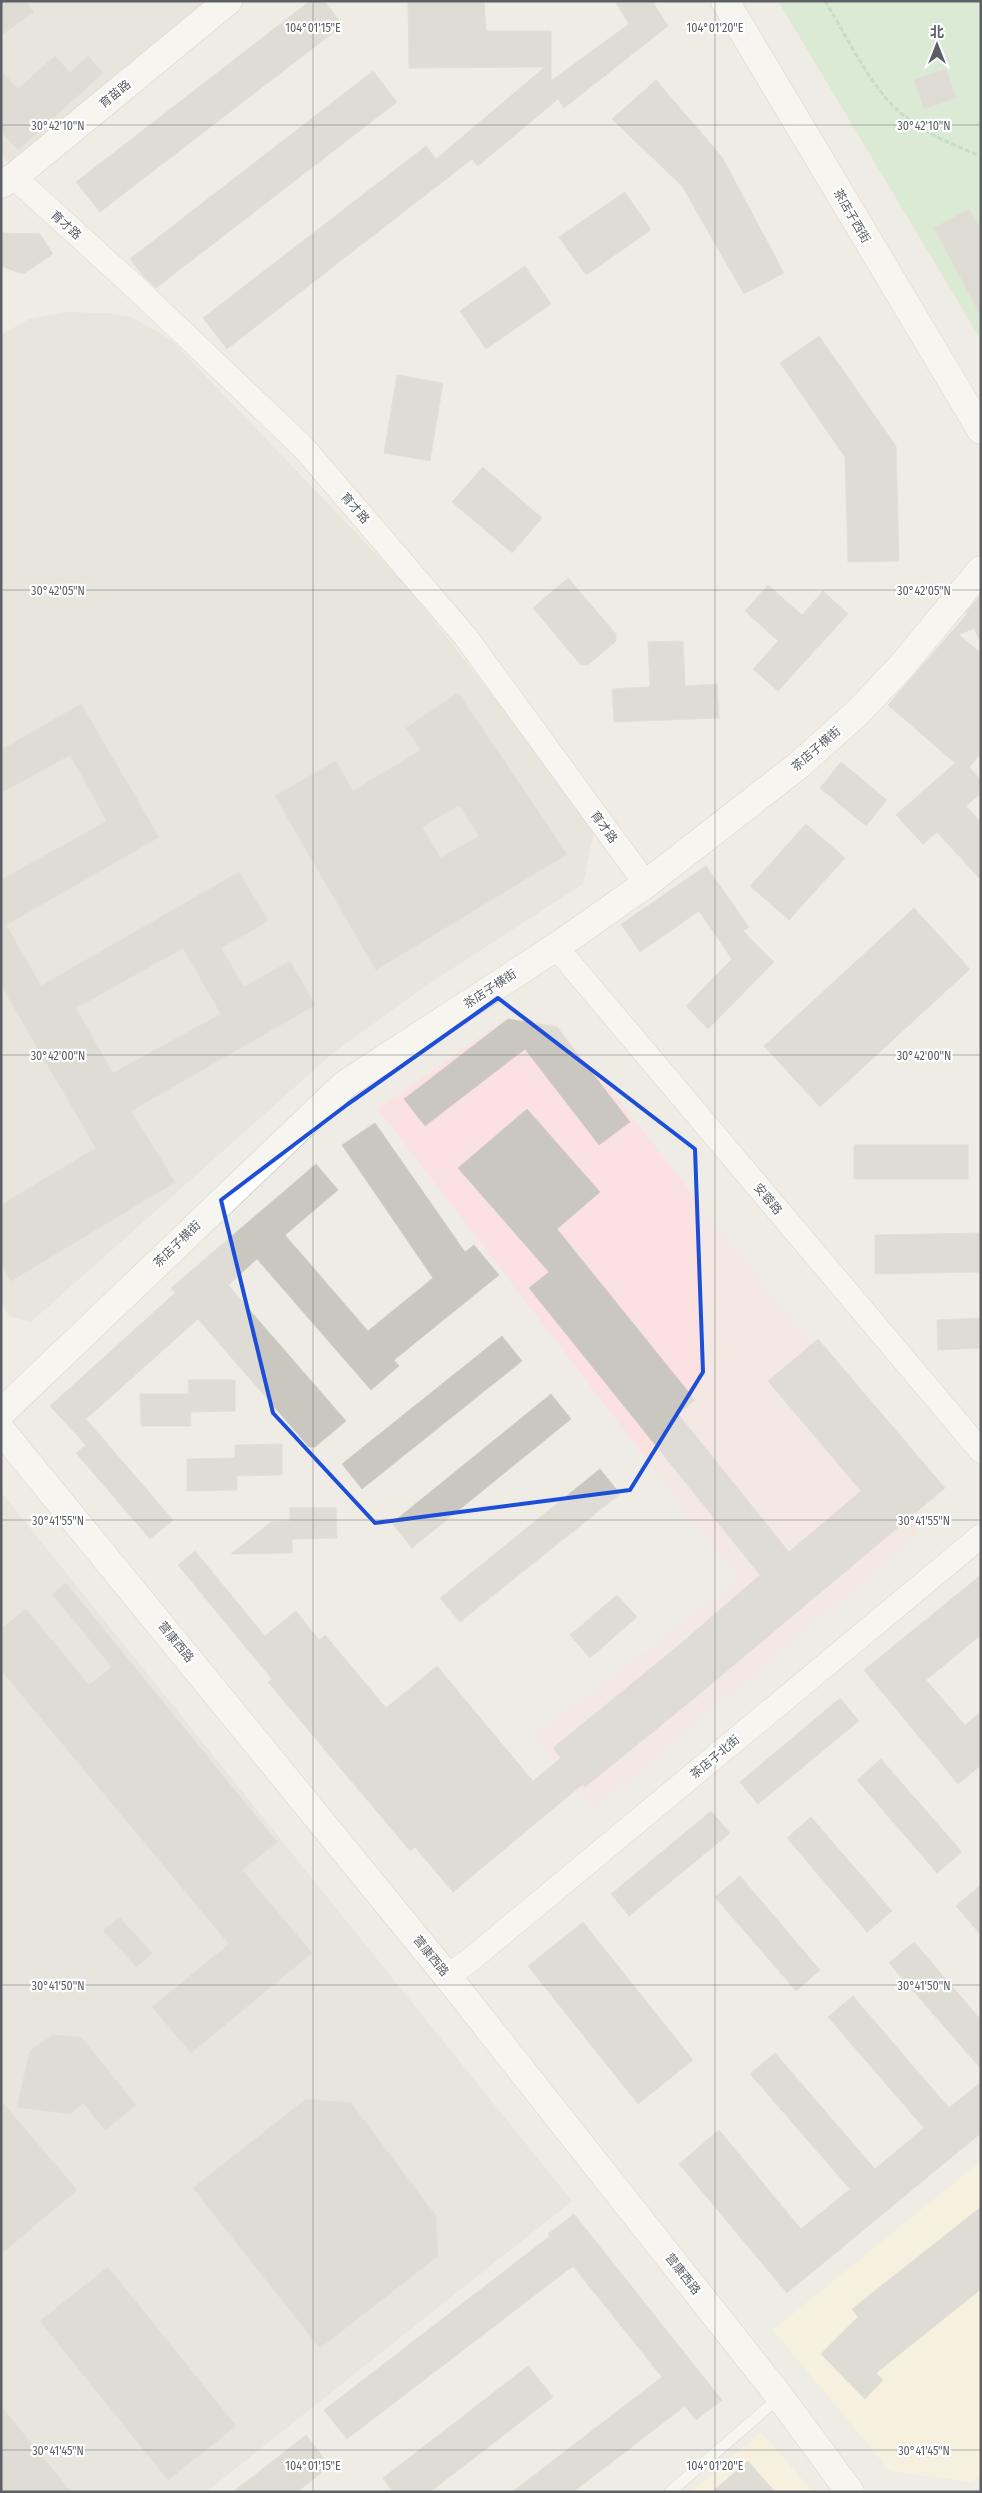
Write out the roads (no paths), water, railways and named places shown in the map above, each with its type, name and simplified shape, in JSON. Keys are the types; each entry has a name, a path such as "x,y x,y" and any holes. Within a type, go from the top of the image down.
{"street":[{"name":"育苗路","path":"8,181 228,1"},
{"name":"茶店子西街","path":"725,1 981,430"},
{"name":"育才路","path":"8,181 135,287 303,447 465,636 646,884"},
{"name":"茶店子横街","path":"1,1413 344,1085 556,947 646,884 799,765 857,712 900,668 981,570"},
{"name":"安蓉路","path":"556,947 981,1451"},
{"name":"营康西路","path":"1,1430 447,1976 780,2397 850,2492"},
{"name":"茶店子北街","path":"447,1976 477,1954 981,1536"}],"lane":[{"path":"670,2492 780,2397"}]}
